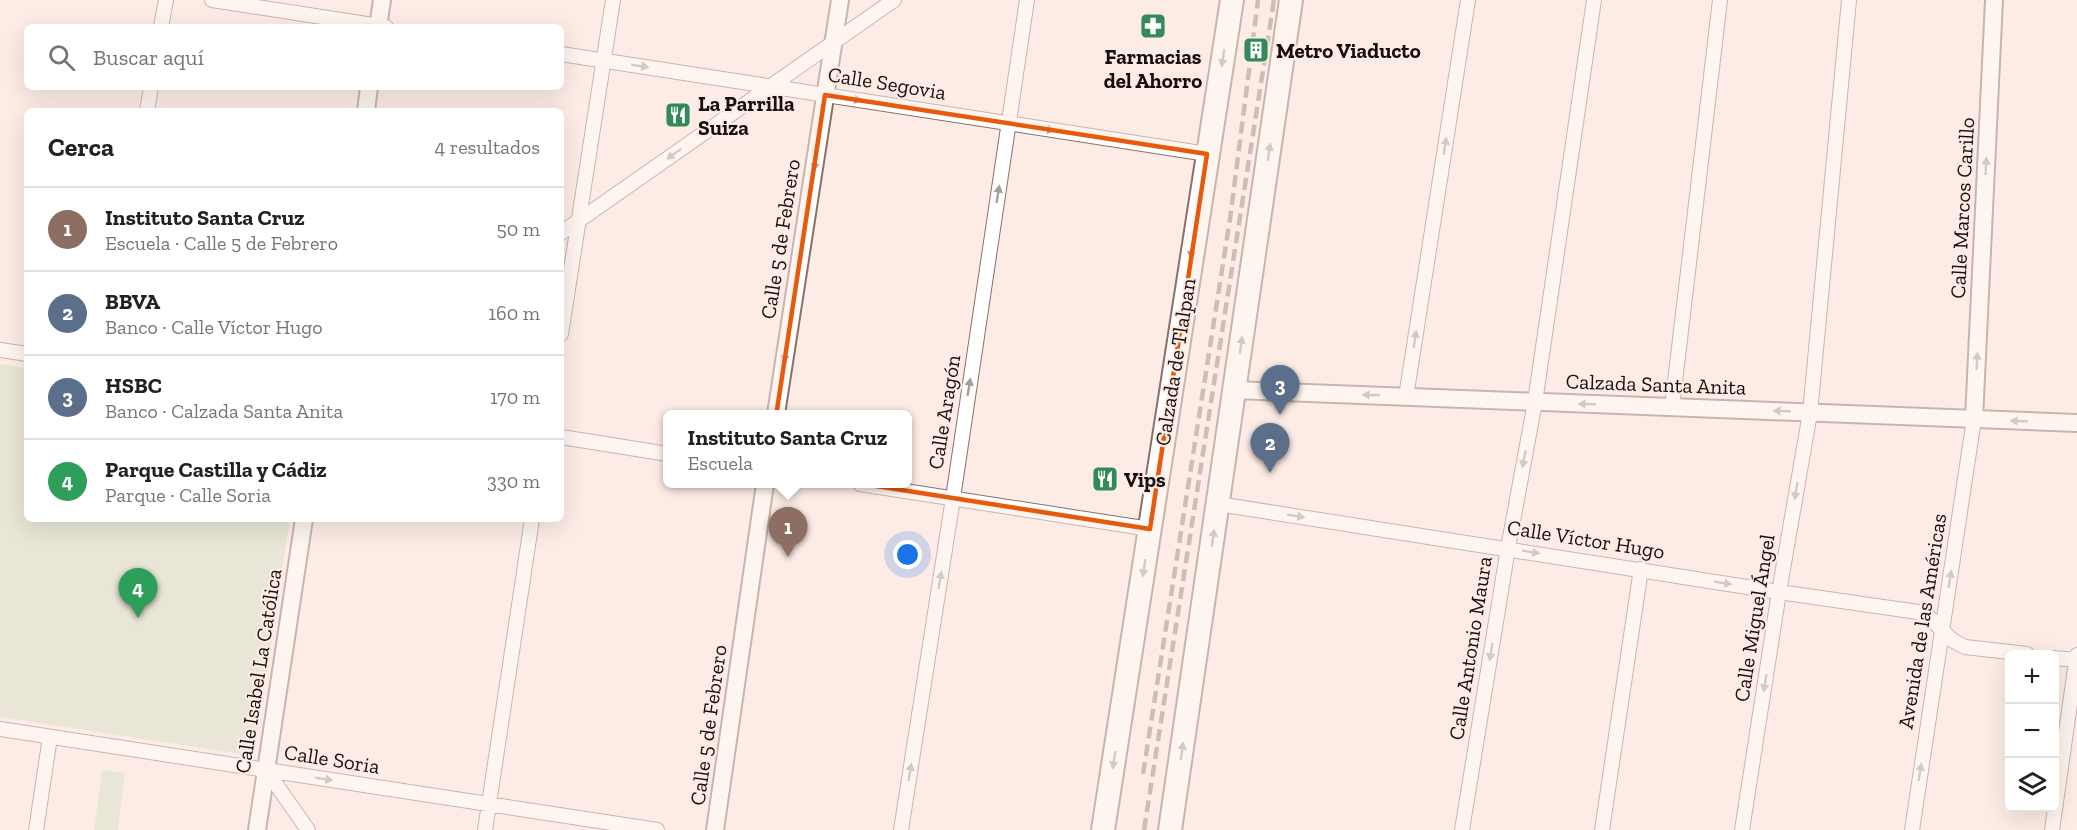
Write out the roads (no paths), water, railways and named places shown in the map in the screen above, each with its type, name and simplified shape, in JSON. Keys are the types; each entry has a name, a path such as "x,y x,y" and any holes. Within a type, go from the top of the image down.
{"highway":[{"name":"Calzada de Tlalpan","path":"1103,830 1232,0"},
{"path":"1170,830 1291,0"}],"street":[{"path":"162,24 166,0"},
{"path":"212,0 362,24"},
{"path":"381,24 382,0"},
{"path":"564,316 613,0"},
{"name":"Calle 5 de Febrero","path":"777,410 840,0"},
{"path":"564,231 894,0"},
{"name":"Calle Aragón","path":"900,830 953,498 1027,0"},
{"path":"1406,397 1468,0"},
{"name":"Calle Antonio Maura","path":"1462,830 1508,548 1535,402 1594,0"},
{"path":"1672,407 1720,0"},
{"name":"Calle Miguel Ángel","path":"1742,830 1810,412 1849,0"},
{"name":"Calle Marcos Carillo","path":"1974,419 1994,0"},
{"name":"Calle Segovia","path":"564,54 1207,154"},
{"path":"148,108 151,90"},
{"path":"366,108 369,90"},
{"path":"0,350 24,354"},
{"name":"Calzada Santa Anita","path":"1234,390 2077,423"},
{"name":"Avenida de las Américas","path":"1912,830 1974,419"},
{"path":"564,437 663,453"},
{"name":"Calle 5 de Febrero","path":"715,830 764,488"},
{"path":"891,488 1150,529"},
{"name":"Calle Víctor Hugo","path":"1218,504 1918,612 1930,618 1952,640 1965,647 2005,652"},
{"name":"Calle Isabel La Católica","path":"257,830 304,522"},
{"path":"485,830 532,522"},
{"path":"1602,830 1641,569"},
{"path":"2052,830 2077,659 2059,658"},
{"name":"Calle Soria","path":"0,729 657,830"},
{"path":"36,830 50,737"},
{"path":"266,770 308,830"}],"railway":[{"path":"1143,774 1230,219 1258,0"},
{"path":"1144,830 1274,0"}],"place":[{"name":"Farmacias del Ahorro","path":"1153,26"},
{"name":"Metro Viaducto","path":"1256,50"},
{"name":"La Parrilla Suiza","path":"678,115"},
{"name":"HSBC","path":"1280,415"},
{"name":"BBVA","path":"1270,473"},
{"name":"Vips","path":"1105,479"},
{"name":"Instituto Santa Cruz","path":"788,557"},
{"name":"Parque Castilla y Cádiz","path":"138,618"}]}
